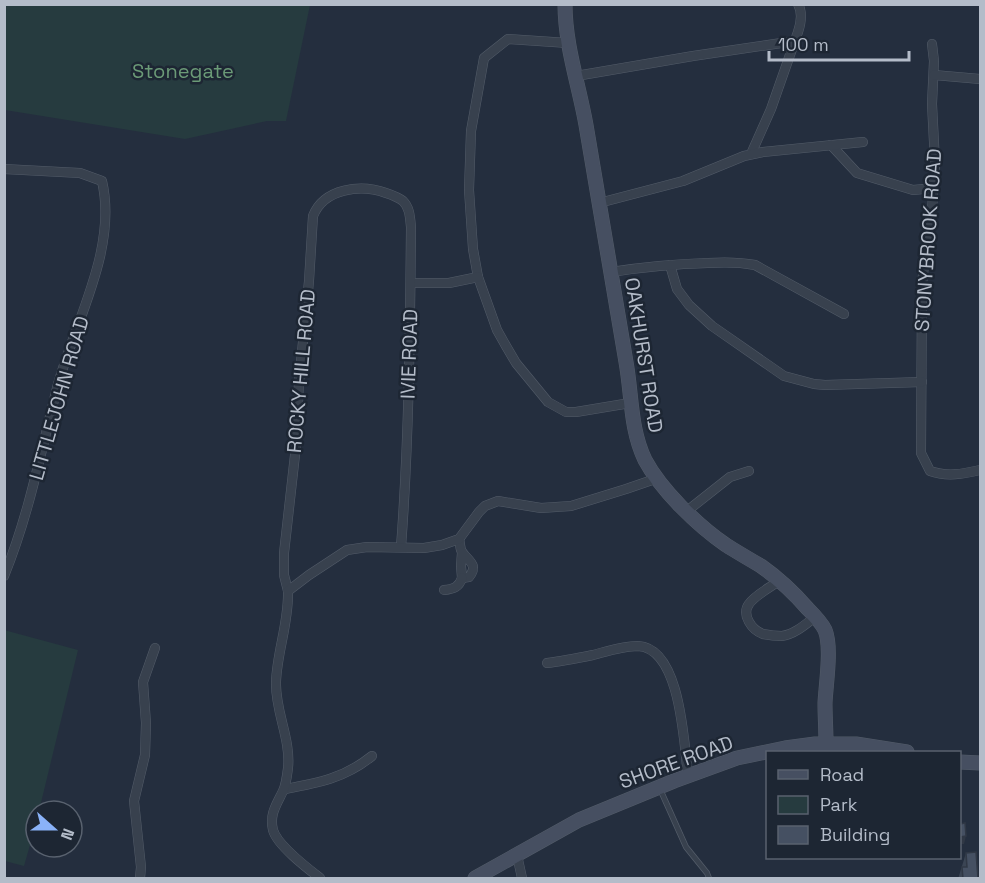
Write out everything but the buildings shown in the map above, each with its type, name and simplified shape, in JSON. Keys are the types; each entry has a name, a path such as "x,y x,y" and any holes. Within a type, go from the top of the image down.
{"street":[{"name":"OAKHURST ROAD","path":"565,4 568,43 611,272 627,368 632,418 640,447 645,460 658,478 687,511 725,544 762,567 779,581 795,595 825,631 828,647 825,704 826,743"},
{"path":"751,154 771,109 801,22 798,4"},
{"path":"568,43 508,39 484,58 474,107 469,148 473,249 478,277 497,330 516,363 548,402 566,412 630,403"},
{"path":"576,76 795,41"},
{"name":"STONYBROOK ROAD","path":"932,44 934,188 922,277 921,453 930,471 942,475 981,470"},
{"path":"934,75 981,79"},
{"path":"599,202 683,181 751,154 863,142"},
{"path":"831,145 857,173 913,190 934,188"},
{"name":"LITTLEJOHN ROAD","path":"4,169 80,173 102,181 105,195 105,213 98,262 90,294 58,387 24,521 4,576"},
{"name":"IVIE ROAD","path":"367,188 375,189 405,202 411,227 405,500 401,547"},
{"name":"ROCKY HILL ROAD","path":"285,789 287,744 276,684 287,611 288,591 284,575 284,553 296,447 313,216 321,203 331,196 352,189 367,188"},
{"path":"611,272 670,265 732,262 754,265 844,314"},
{"path":"670,265 677,289 696,312 712,326 784,376 825,385 922,382"},
{"path":"411,283 449,283 478,277"},
{"path":"687,511 730,477 749,471"},
{"path":"288,591 346,550 423,548 459,539 485,506 498,501 541,508 571,506 658,478"},
{"path":"444,590 459,585 462,578 469,578 473,570 468,558 462,552 459,539"},
{"path":"779,581 750,602 746,609 747,619 753,627 762,633 783,636 801,628 815,617"},
{"path":"547,663 627,646 650,648 660,658 676,689 688,776"},
{"path":"140,879 141,867 134,801 145,755 146,723 143,682 155,648"},
{"name":"SHORE ROAD","path":"770,751 826,743 856,744 896,751"},
{"name":"SHORE ROAD","path":"475,879 579,820 718,764 766,752"},
{"path":"321,879 284,846 273,831 272,813 285,789 344,775 372,756"},
{"path":"961,762 981,763"},
{"path":"517,855 522,879"}],"lane":[{"path":"659,787 686,847 707,873 708,879"}],"green space":[{"name":"Stonegate","path":"4,5 310,5 286,121 267,121 185,139 5,110"},
{"path":"4,630 78,650 42,799 24,799 24,859 26,859 24,866 5,861"}]}
